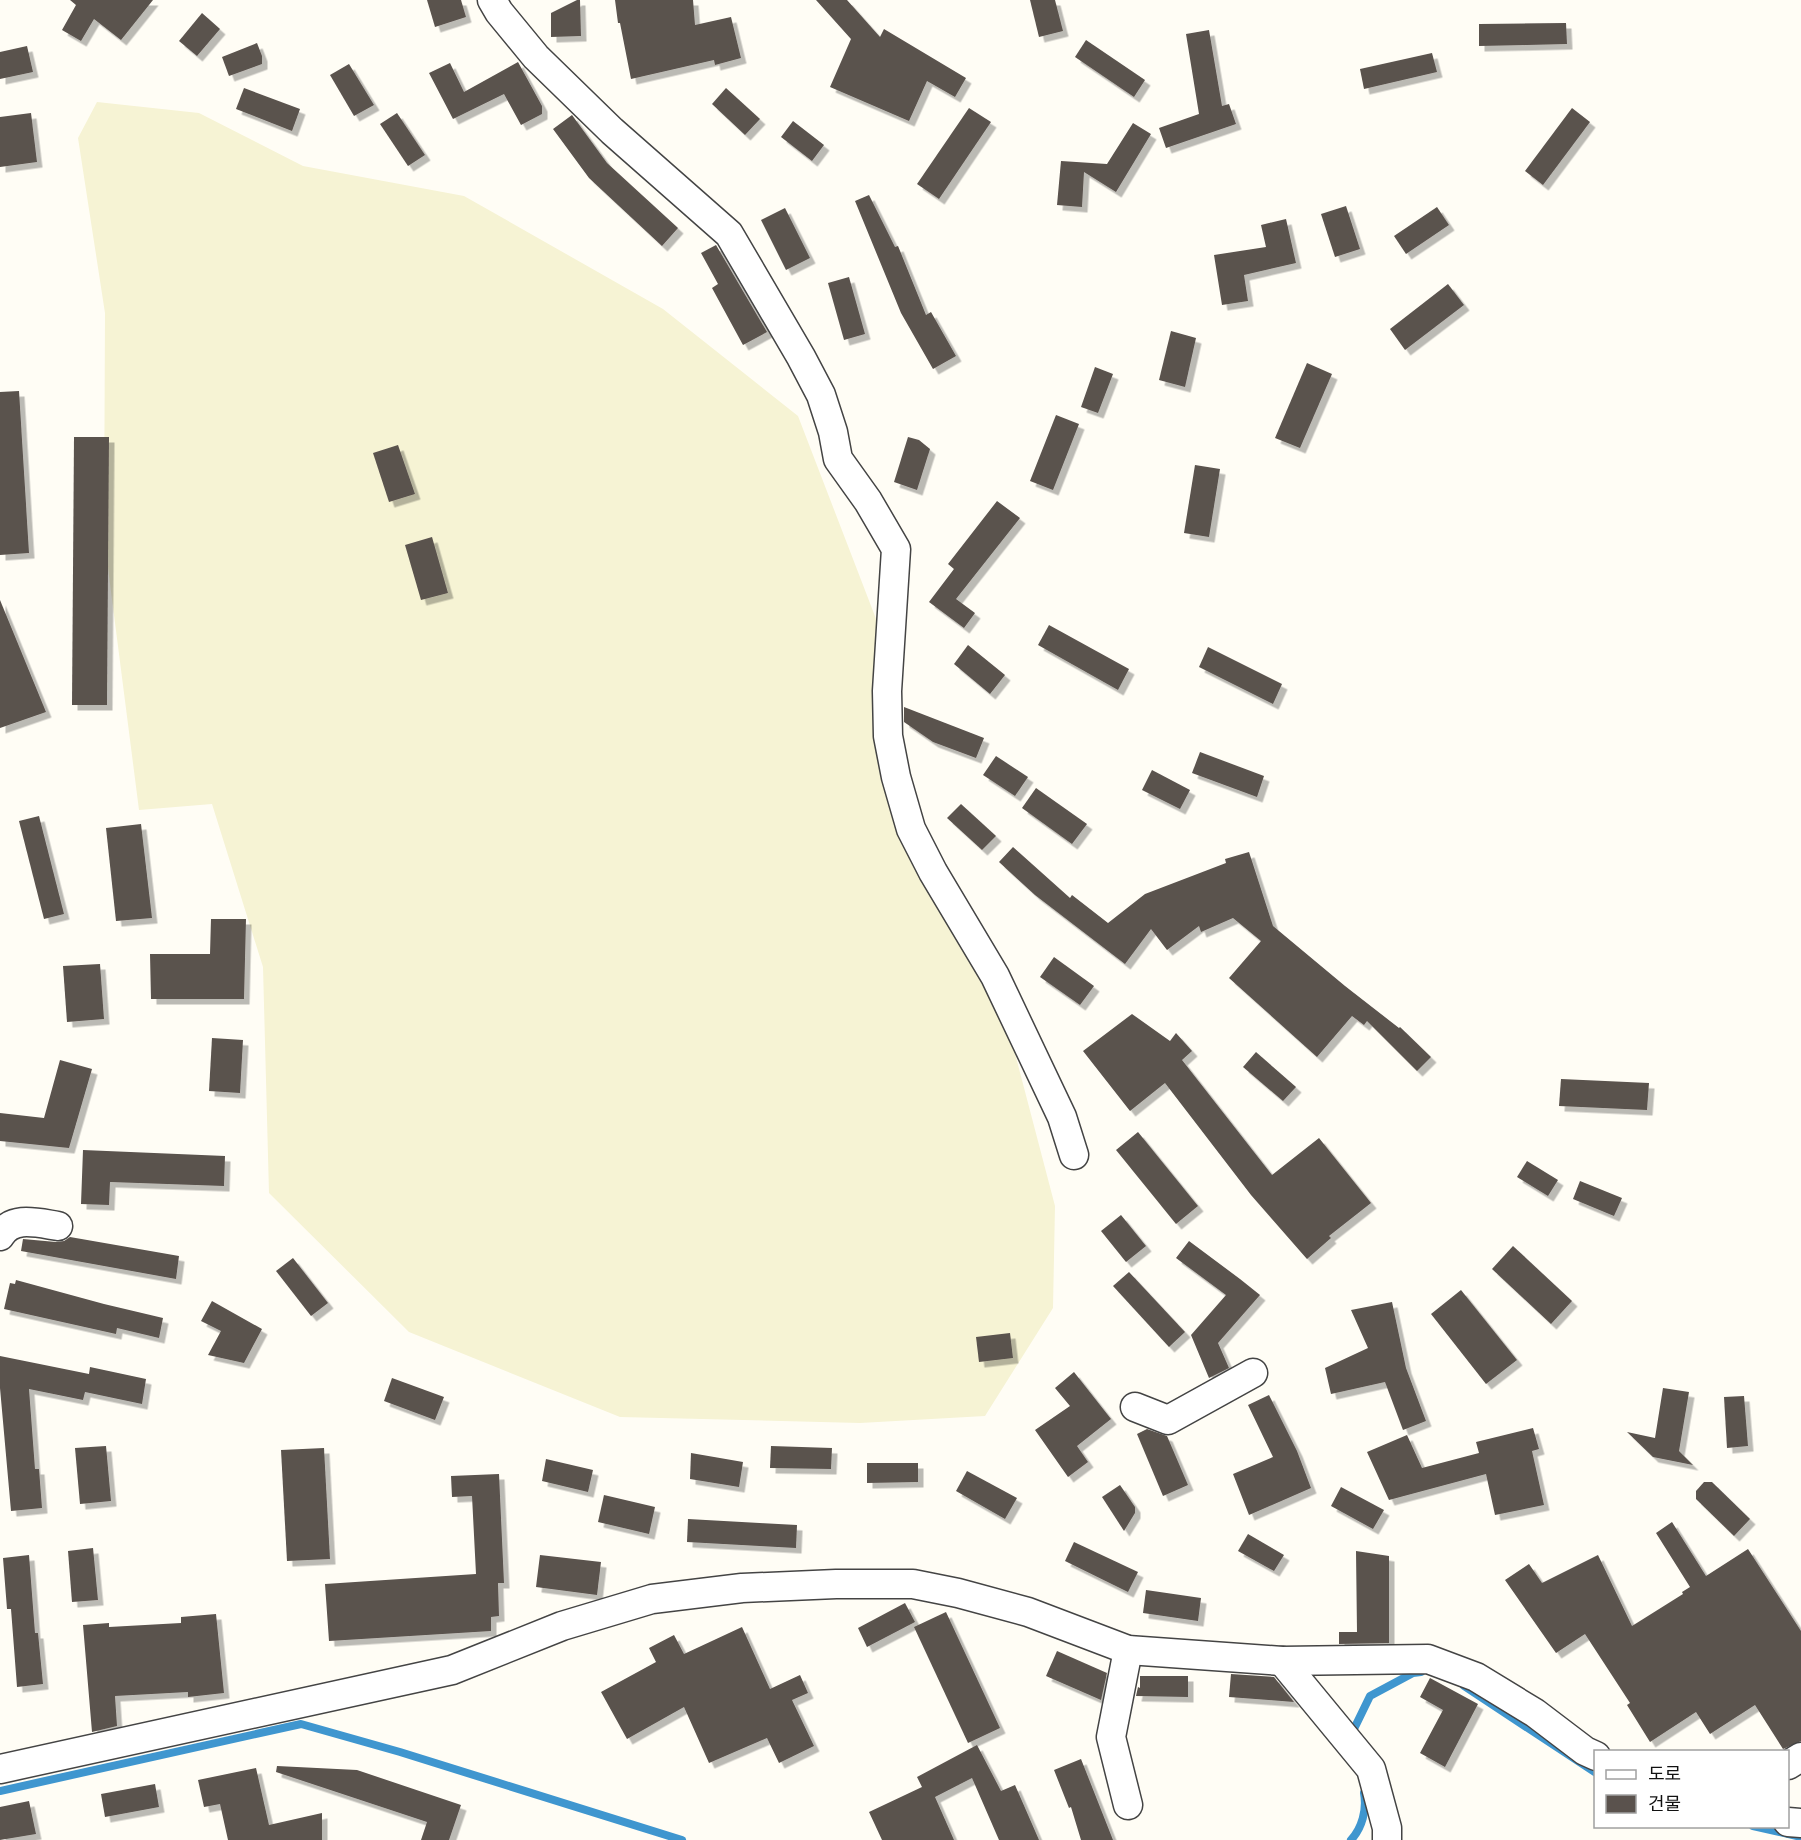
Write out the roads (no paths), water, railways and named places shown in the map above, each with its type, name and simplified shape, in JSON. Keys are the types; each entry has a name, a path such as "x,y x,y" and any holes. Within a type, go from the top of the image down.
{"street":[{"path":"492,0 536,57 612,131 729,234 821,395 833,432 838,459 868,501 896,549 887,691 888,736 896,777 911,829 933,872 995,976 1062,1117 1074,1155"},
{"path":"0,1236 4,1228 22,1221 58,1226"},
{"path":"1135,1407 1168,1419 1253,1373"},
{"path":"0,1769 452,1670 562,1626 652,1599 742,1588 836,1584 913,1584 958,1593 1028,1612 1128,1650 1282,1661 1428,1659 1476,1677 1534,1713 1585,1751 1594,1755"},
{"path":"1128,1650 1111,1737 1128,1805"},
{"path":"1282,1661 1371,1769 1387,1828 1387,1840"}],"waterway":[{"path":"1353,1734 1370,1696 1413,1673 1421,1672"},
{"path":"1464,1686 1594,1772"},
{"path":"0,1791 301,1724 400,1752 682,1840"},
{"path":"1351,1840 1363,1818 1364,1793"},
{"path":"1762,1828 1801,1837"}]}
